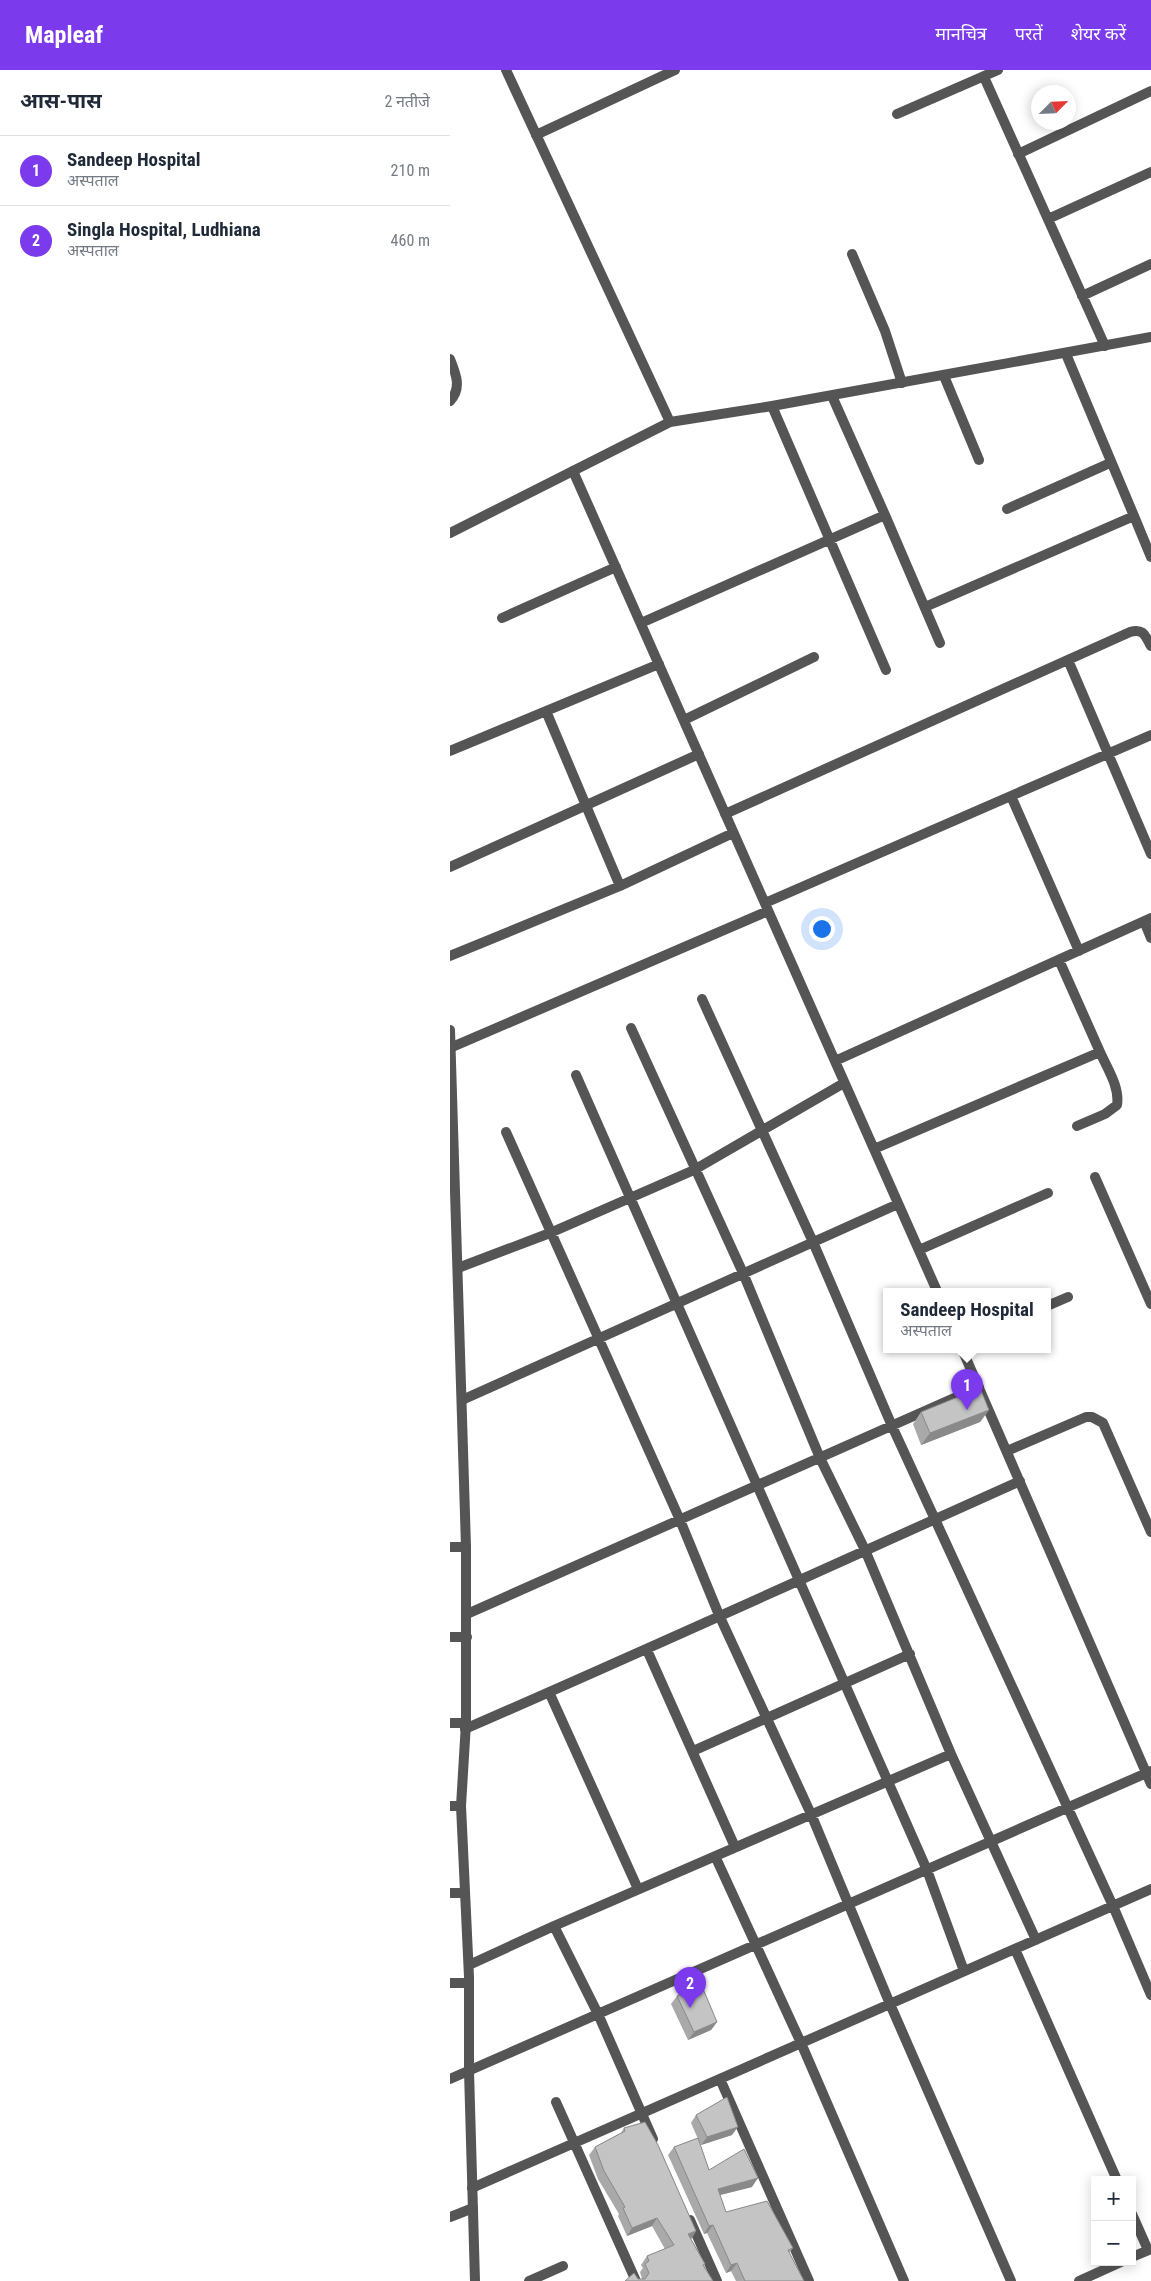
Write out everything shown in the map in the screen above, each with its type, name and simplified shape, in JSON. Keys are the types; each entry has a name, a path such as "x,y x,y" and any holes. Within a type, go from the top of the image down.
{"street":[{"path":"506,70 670,422"},
{"path":"536,135 675,70"},
{"path":"896,114 998,70"},
{"path":"984,77 1105,346"},
{"path":"1018,154 1151,90"},
{"path":"1048,219 1151,172"},
{"path":"852,254 885,331 902,383"},
{"path":"1082,296 1151,264"},
{"path":"450,533 670,422 832,396 1151,337"},
{"path":"1066,354 1110,463 1151,557"},
{"path":"450,358 458,383 455,396 450,401"},
{"path":"944,376 979,460"},
{"path":"832,396 940,643"},
{"path":"772,406 886,670"},
{"path":"1007,509 1110,463"},
{"path":"573,471 936,1288"},
{"path":"641,623 885,515"},
{"path":"925,607 1134,516"},
{"path":"502,618 616,567"},
{"path":"725,814 1136,630 1143,631 1151,646"},
{"path":"684,720 814,657"},
{"path":"1068,660 1151,854"},
{"path":"450,751 659,664"},
{"path":"546,711 620,886"},
{"path":"450,1048 1011,796 1151,736"},
{"path":"450,867 699,754"},
{"path":"1011,796 1079,951"},
{"path":"450,956 620,886 734,833"},
{"path":"835,1061 1148,920 1151,938"},
{"path":"1059,960 1119,1096 1117,1105 1105,1114 1077,1126"},
{"path":"702,999 813,1242 892,1426 1113,1906 1151,1995"},
{"path":"631,1028 694,1170 743,1274 820,1458 865,1550 951,1754 1036,1940"},
{"path":"450,1030 453,1185 458,1268 454,1280 462,1400 466,1547 467,1637 461,1806 469,1965 469,2071 475,2281"},
{"path":"874,1149 1100,1052"},
{"path":"576,1075 927,1870 964,1971"},
{"path":"458,1268 550,1233 694,1170 844,1083"},
{"path":"506,1132 550,1233 600,1338 680,1520 719,1615 810,1814 890,2004 1011,2281"},
{"path":"1095,1177 1151,1304"},
{"path":"918,1250 1048,1192"},
{"path":"462,1400 898,1204"},
{"path":"1051,1304 1068,1297"},
{"path":"964,1353 1149,1772 1151,1784"},
{"path":"467,1614 979,1387"},
{"path":"1007,1452 1086,1417 1098,1420 1103,1423 1151,1532"},
{"path":"450,1723 465,1726 549,1692 647,1650 719,1615 1020,1481"},
{"path":"450,1547 466,1547"},
{"path":"450,1637 467,1637"},
{"path":"647,1650 735,1847"},
{"path":"693,1751 910,1654"},
{"path":"549,1692 638,1889"},
{"path":"469,1965 638,1889 951,1754"},
{"path":"450,2079 1149,1772"},
{"path":"450,1806 461,1806"},
{"path":"714,1856 801,2043 904,2281"},
{"path":"472,2188 1151,1889"},
{"path":"450,1893 466,1893"},
{"path":"554,1926 598,2014 658,2149"},
{"path":"1015,1949 1115,2176"},
{"path":"450,1982 469,1983"},
{"path":"720,2079 809,2281"},
{"path":"556,2102 636,2281"},
{"path":"450,2218 473,2208"},
{"path":"685,2210 717,2281"},
{"path":"1136,2221 1150,2249 1136,2255"},
{"path":"529,2281 563,2266"},
{"path":"1079,2281 1112,2266"}],"building":[{"path":"980,1388 989,1410 930,1433 921,1412"},
{"path":"701,1984 717,2022 694,2032 677,1996"},
{"path":"727,2097 738,2127 707,2137 696,2115"},
{"path":"645,2122 658,2145 696,2231 688,2234 713,2281 625,2281 634,2273 638,2279 645,2279 649,2273 645,2264 649,2261 647,2256 674,2245 657,2218 632,2228 623,2208 625,2207 604,2171 595,2147 625,2131 624,2128"},
{"path":"698,2138 709,2170 744,2149 758,2178 718,2189 726,2212 767,2201 793,2248 788,2250 804,2281 745,2281 737,2263 731,2265 713,2225 709,2226 674,2147"}],"place":[{"name":"Sandeep Hospital","path":"967,1410"},
{"name":"Singla Hospital, Ludhiana","path":"690,2008"}]}
